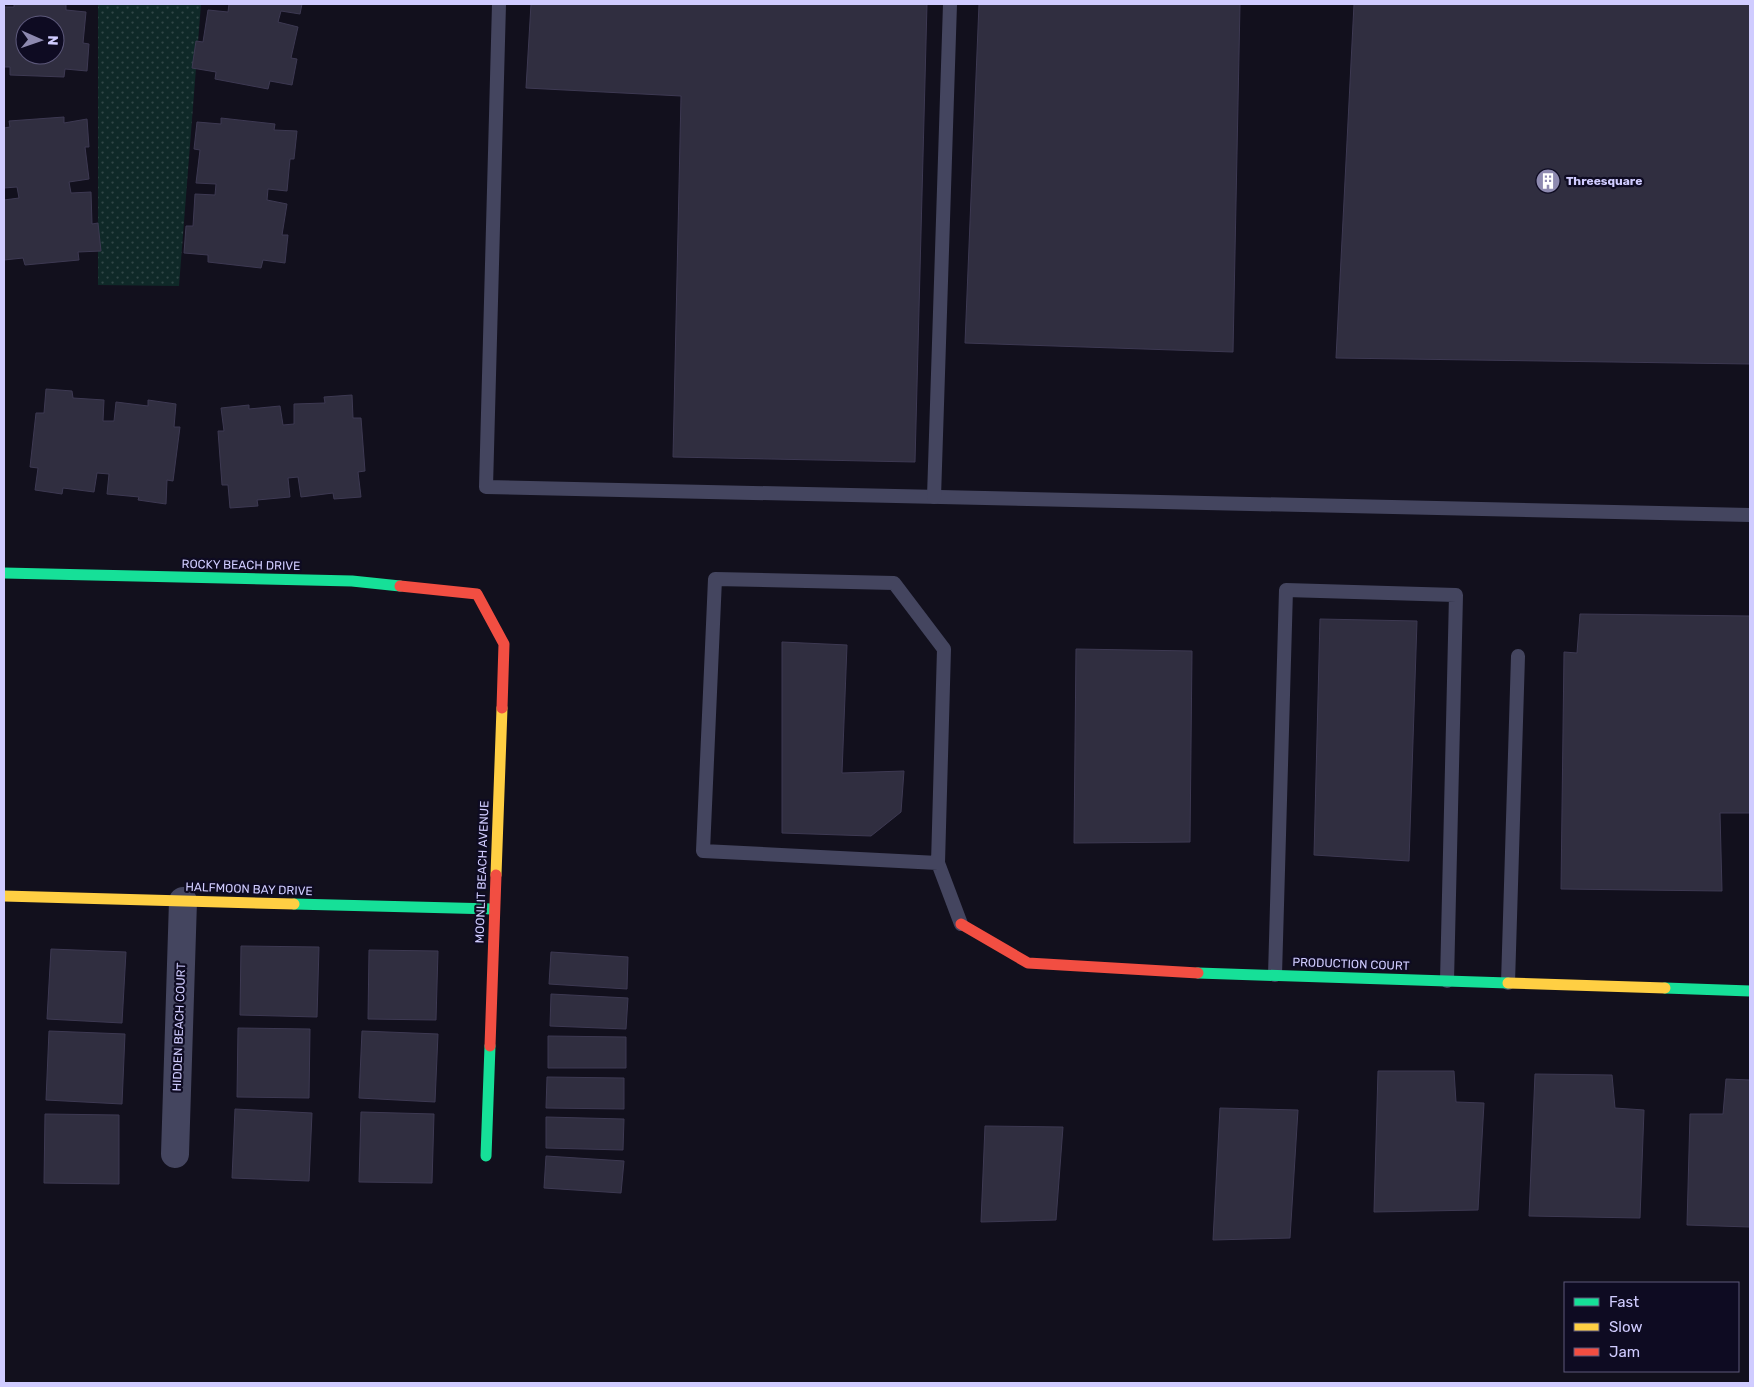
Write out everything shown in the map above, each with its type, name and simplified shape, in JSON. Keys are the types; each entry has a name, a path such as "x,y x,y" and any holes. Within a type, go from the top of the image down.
{"street":[{"name":"ROCKY BEACH DRIVE","path":"4,573 352,581 477,594"},
{"name":"MOONLIT BEACH AVENUE","path":"477,594 504,644 486,1156"},
{"name":"HALFMOON BAY DRIVE","path":"4,896 494,909"},
{"name":"HIDDEN BEACH COURT","path":"175,1154 183,900"},
{"name":"PRODUCTION COURT","path":"961,924 1028,963 1162,972 1750,991"}],"lane":[{"path":"499,4 486,487 1750,515"},
{"path":"934,497 950,4"},
{"path":"938,863 703,851 715,579 894,583 944,649 938,863 961,924"},
{"path":"1276,975 1286,590 1456,595 1447,981"},
{"path":"1508,983 1518,656"}],"green space":[{"path":"98,4 201,4 179,286 98,285"}],"building":[{"path":"14,4 66,4 66,10 86,12 83,43 89,44 87,71 65,69 64,77 10,75 10,67 4,67 4,7 14,7"},
{"path":"229,4 302,4 300,14 281,11 278,22 298,27 291,58 297,59 292,85 270,81 268,89 215,79 216,72 192,68 196,41 203,42 208,10 228,12"},
{"path":"531,4 927,4 915,462 673,457 681,96 526,88"},
{"path":"979,4 1240,4 1233,352 965,343"},
{"name":"Threesquare","path":"1354,4 1750,4 1750,364 1336,358"},
{"path":"64,117 64,123 87,119 89,147 85,147 89,179 69,182 71,193 91,192 92,224 98,223 101,251 78,252 79,260 25,265 23,258 4,260 4,200 19,198 17,187 4,188 4,128 10,127 9,121"},
{"path":"221,118 275,124 274,130 297,131 294,159 290,159 287,191 268,189 267,200 287,204 282,235 288,235 285,263 263,260 261,268 208,262 208,255 184,253 186,226 193,226 195,194 215,195 216,184 196,183 200,150 194,149 197,122 221,124"},
{"path":"46,389 72,391 73,398 104,400 103,421 114,421 116,402 148,406 148,400 176,404 174,427 180,427 173,481 167,480 166,504 138,500 139,497 107,494 109,474 97,473 94,492 63,488 62,494 35,490 38,468 30,467 36,413 44,413"},
{"path":"352,395 353,418 361,418 365,471 358,472 361,497 334,499 333,493 301,497 298,477 288,478 290,497 257,500 258,506 230,508 228,485 222,485 218,431 224,431 221,408 249,405 249,409 280,406 283,425 294,424 294,404 325,403 324,397"},
{"path":"1580,614 1750,616 1750,813 1720,813 1722,891 1561,889 1564,652 1577,653"},
{"path":"1320,619 1417,621 1409,861 1314,855"},
{"path":"782,642 847,645 842,773 904,771 901,812 871,836 782,833"},
{"path":"1076,649 1192,651 1190,842 1074,843"},
{"path":"241,946 319,947 317,1017 240,1015"},
{"path":"51,949 126,952 122,1023 47,1019"},
{"path":"369,950 438,951 436,1020 368,1019"},
{"path":"551,952 628,957 627,989 549,984"},
{"path":"551,994 628,998 626,1029 550,1026"},
{"path":"238,1028 310,1029 309,1098 237,1097"},
{"path":"49,1031 125,1034 122,1104 46,1100"},
{"path":"362,1031 438,1034 435,1102 359,1098"},
{"path":"548,1036 626,1037 626,1068 548,1068"},
{"path":"1378,1071 1454,1071 1456,1102 1484,1103 1478,1210 1374,1212"},
{"path":"1535,1074 1612,1075 1615,1108 1644,1110 1640,1218 1529,1216"},
{"path":"547,1077 624,1078 624,1109 546,1108"},
{"path":"1726,1079 1750,1080 1750,1227 1687,1225 1690,1114 1723,1114"},
{"path":"1220,1108 1298,1110 1290,1238 1213,1240"},
{"path":"235,1109 312,1113 309,1181 232,1178"},
{"path":"361,1112 434,1114 432,1183 359,1182"},
{"path":"45,1114 119,1115 119,1184 44,1183"},
{"path":"546,1117 624,1119 623,1150 546,1148"},
{"path":"985,1126 1063,1127 1056,1220 981,1222"},
{"path":"546,1156 624,1161 621,1193 544,1188"}],"traffic: fast":[{"path":"4,573 352,581 400,586"},
{"path":"294,904 494,909"},
{"path":"1198,973 1508,983"},
{"path":"1665,988 1750,991"},
{"path":"486,1156 490,1046"}],"traffic: slow":[{"path":"496,875 502,708"},
{"path":"4,896 294,904"},
{"path":"1508,983 1665,988"}],"traffic: jam":[{"path":"400,586 477,594 504,644 502,708"},
{"path":"490,1046 496,875"},
{"path":"961,924 1028,963 1198,973"}],"place":[{"name":"Threesquare","path":"1548,181"}]}
